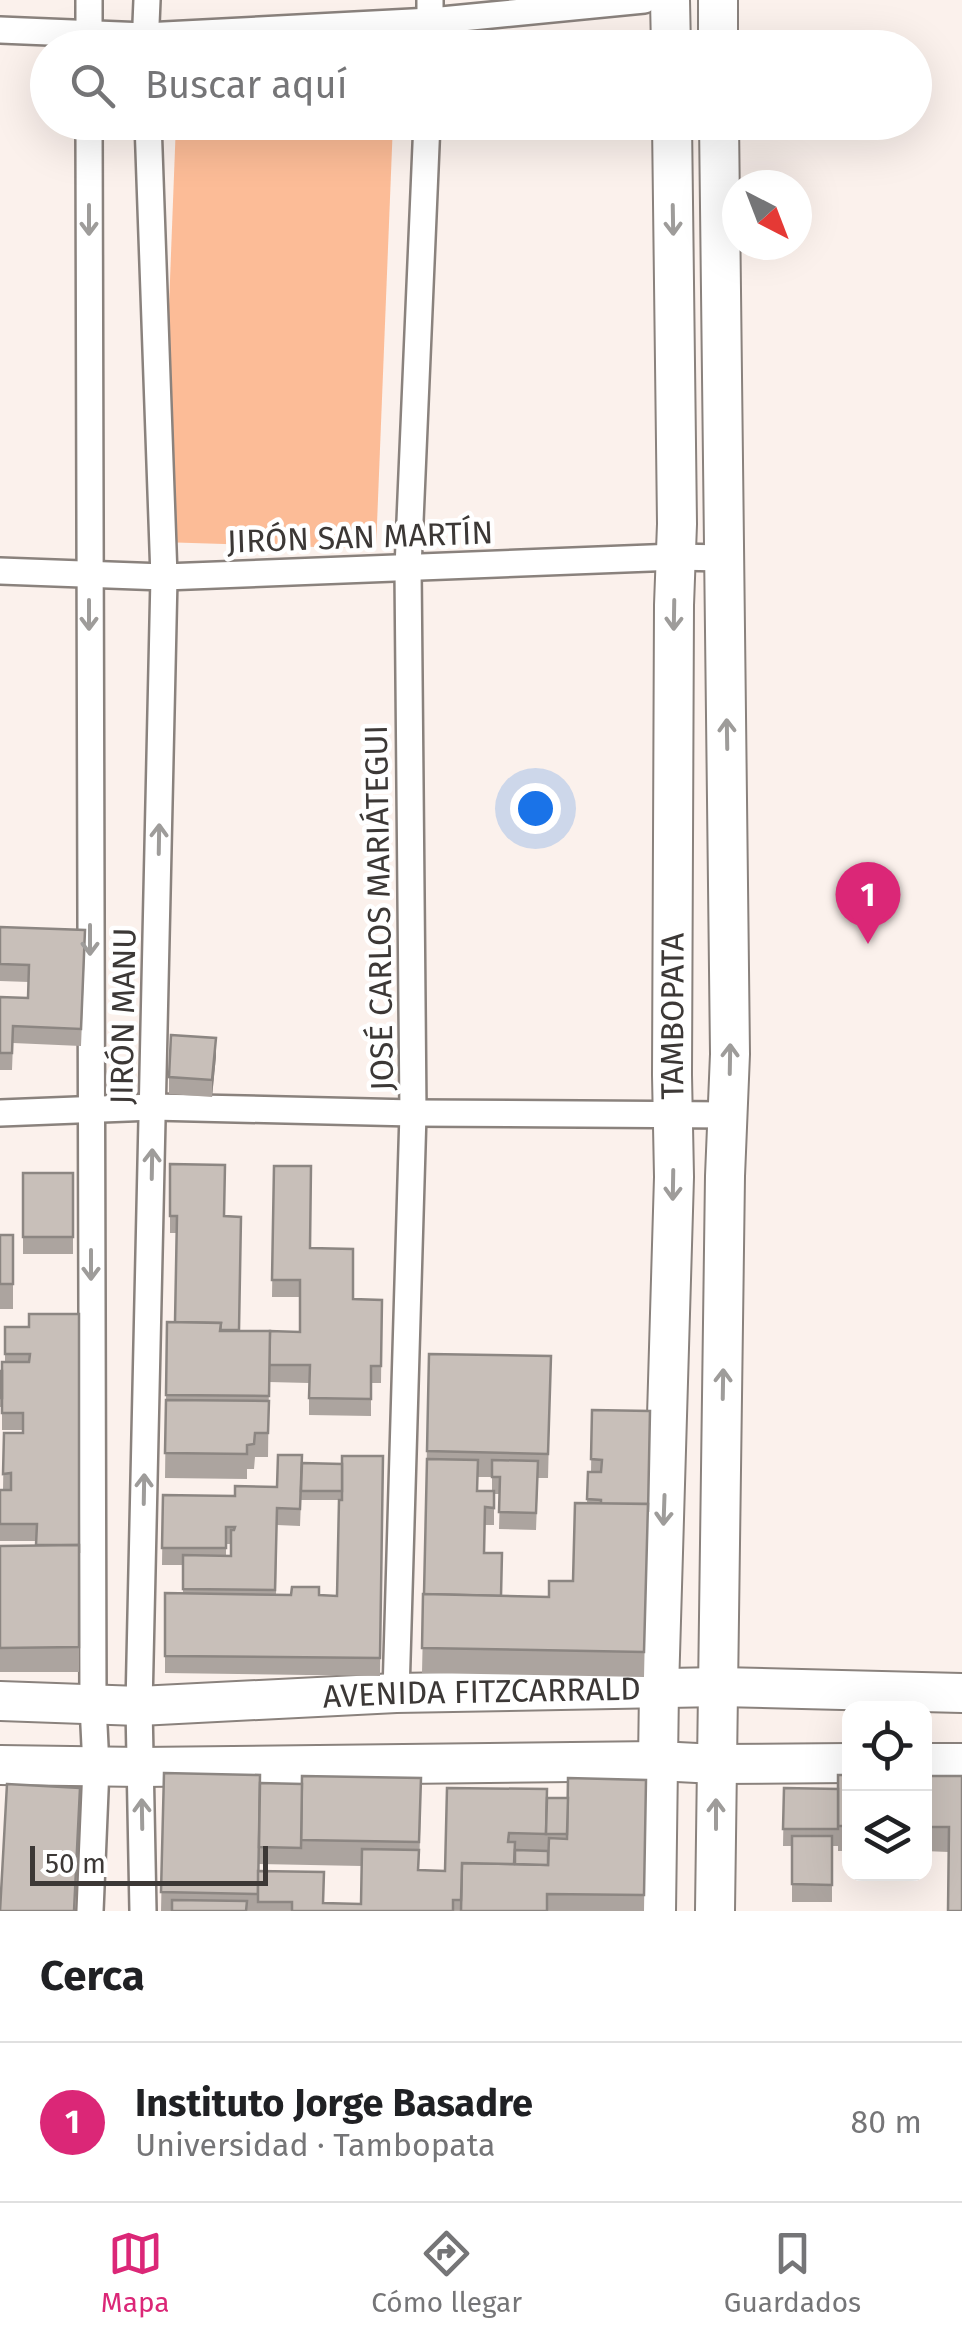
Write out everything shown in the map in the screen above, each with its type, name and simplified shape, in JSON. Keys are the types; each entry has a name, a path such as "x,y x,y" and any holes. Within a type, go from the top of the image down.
{"main road":[{"path":"670,0 671,30"},
{"path":"718,0 718,30"},
{"name":"TAMBOPATA","path":"656,1911 674,1178 674,624 678,524 672,140"},
{"name":"TAMBOPATA","path":"715,1911 730,1035 719,140"},
{"name":"AVENIDA FITZCARRALD","path":"0,1701 139,1706 396,1693 720,1687 962,1694"},
{"path":"932,1764 962,1763"},
{"path":"0,1764 842,1764"}],"street":[{"path":"88,0 89,30"},
{"path":"146,30 147,0"},
{"path":"255,30 430,11 644,0"},
{"path":"0,30 30,33"},
{"name":"JIRÓN MANU","path":"89,140 90,1110 96,1767 90,1911"},
{"name":"JIRÓN MANU","path":"143,1911 139,1706 164,577 149,140"},
{"name":"JOSÉ CARLOS MARIÁTEGUI","path":"396,1693 413,1113 408,568 426,140"},
{"name":"JIRÓN SAN MARTÍN","path":"0,571 164,577 724,558"},
{"path":"0,1113 153,1107 729,1115"}],"shaded area":[{"path":"175,140 392,140 376,549 160,542"}],"building":[{"path":"0,927 85,930 81,1029 13,1026 12,1053 0,1053 0,997 28,998 29,965 0,964"},
{"path":"171,1035 216,1038 212,1080 169,1077"},
{"path":"170,1164 225,1165 224,1216 241,1217 239,1330 220,1330 221,1323 175,1322 177,1216 170,1216"},
{"path":"274,1166 311,1166 310,1248 353,1249 353,1299 382,1300 381,1366 371,1366 371,1399 309,1398 310,1365 269,1365 270,1331 300,1332 300,1280 272,1280"},
{"path":"23,1173 73,1173 73,1237 23,1237"},
{"path":"0,1235 13,1235 13,1284 0,1284"},
{"path":"29,1314 79,1314 79,1545 36,1545 37,1524 0,1524 0,1490 11,1490 11,1473 3,1474 4,1433 23,1433 23,1413 2,1413 2,1362 29,1362 30,1354 5,1354 5,1327 29,1327"},
{"path":"167,1322 221,1323 220,1331 270,1331 269,1396 166,1395"},
{"path":"429,1354 551,1356 548,1454 427,1451"},
{"path":"166,1400 269,1401 268,1433 255,1433 254,1444 247,1445 247,1454 165,1453"},
{"path":"592,1410 650,1411 648,1512 648,1504 601,1504 601,1500 587,1499 588,1472 601,1472 602,1460 591,1459"},
{"path":"278,1455 302,1455 300,1509 277,1508 275,1590 183,1589 183,1555 231,1556 231,1530 235,1527 226,1527 226,1548 162,1548 163,1495 235,1496 235,1486 277,1487"},
{"path":"342,1456 383,1456 380,1658 165,1656 165,1593 291,1595 292,1587 319,1587 319,1595 337,1596"},
{"path":"427,1459 478,1460 477,1491 494,1491 494,1508 485,1507 484,1553 502,1553 501,1596 424,1594"},
{"path":"492,1460 538,1461 536,1513 499,1512 500,1477 492,1477"},
{"path":"302,1463 342,1464 342,1491 301,1491"},
{"path":"575,1503 648,1504 644,1652 422,1648 423,1594 549,1597 549,1581 573,1581"},
{"path":"79,1545 79,1647 0,1648 0,1546"},
{"path":"164,1773 260,1775 258,1894 161,1892"},
{"path":"838,1775 842,1775 842,1826 838,1826"},
{"path":"302,1776 421,1778 419,1842 301,1840"},
{"path":"932,1776 962,1776 962,1911 948,1911 949,1827 932,1827"},
{"path":"568,1778 646,1780 644,1895 547,1894 547,1911 461,1911 462,1863 548,1865 549,1838 567,1839"},
{"path":"260,1783 302,1784 301,1848 259,1847"},
{"path":"7,1784 80,1788 74,1911 0,1911"},
{"path":"447,1788 547,1789 546,1834 509,1833 508,1842 515,1842 514,1864 462,1863 461,1900 453,1900 453,1911 292,1911 292,1902 258,1902 258,1871 324,1872 323,1903 361,1904 362,1849 419,1850 418,1870 445,1871"},
{"path":"784,1788 838,1789 838,1829 783,1829"},
{"path":"547,1798 568,1798 567,1834 546,1834"},
{"path":"792,1836 832,1836 832,1885 792,1884"},
{"path":"515,1850 548,1851 548,1865 515,1864"},
{"path":"172,1900 247,1901 246,1911 172,1911"}],"place":[{"name":"Instituto Jorge Basadre","path":"868,944"}]}
